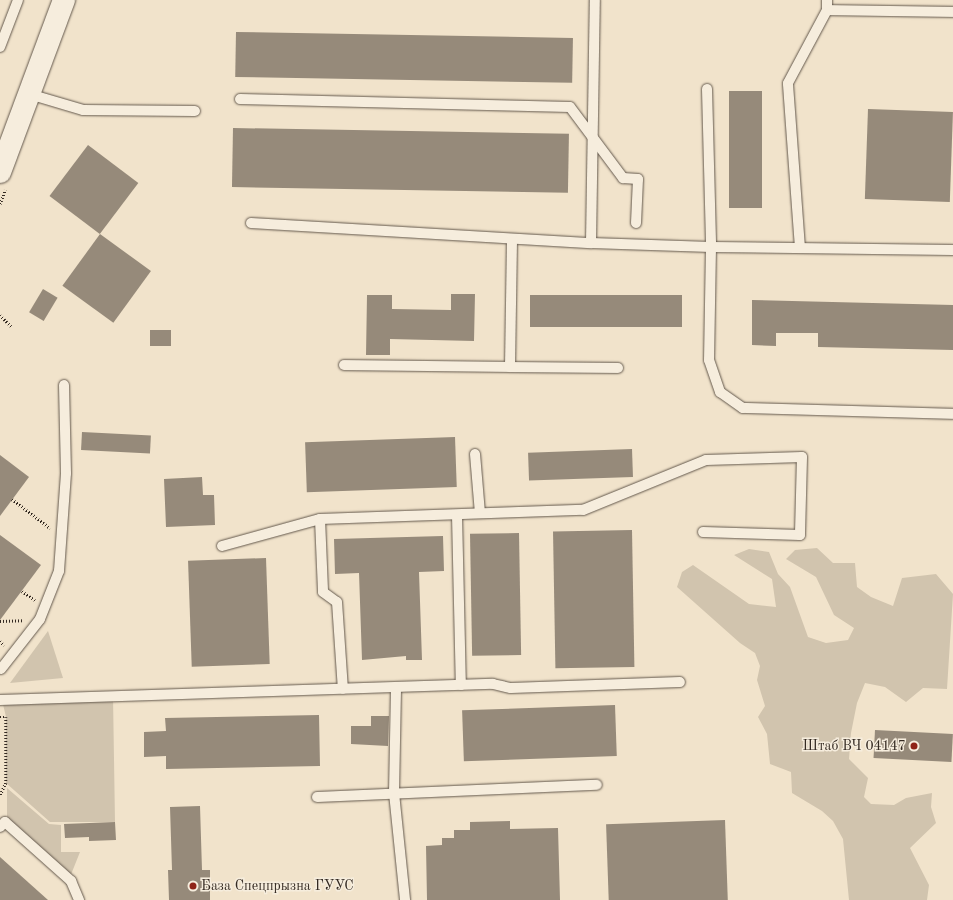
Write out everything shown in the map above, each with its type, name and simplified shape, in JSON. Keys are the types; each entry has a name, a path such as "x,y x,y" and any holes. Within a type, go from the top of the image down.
{"main road":[{"path":"0,172 64,0"}],"lane":[{"path":"0,47 18,0"},
{"path":"591,243 591,135 595,0"},
{"path":"800,248 788,83 827,5 953,12"},
{"path":"707,90 711,247 709,360 720,392 743,408 953,414"},
{"path":"29,94 83,110 195,111"},
{"path":"240,99 570,107 623,178 638,179 636,223"},
{"path":"251,223 591,243 711,247 953,250"},
{"path":"510,367 512,239"},
{"path":"344,365 618,368"},
{"path":"0,669 40,619 59,571 66,473 64,385"},
{"path":"475,454 480,513"},
{"path":"222,546 320,519 584,510 706,460 802,457 800,535 704,532"},
{"path":"457,515 461,686"},
{"path":"320,519 323,592 337,602 343,689"},
{"path":"0,700 343,689 396,689 493,684 511,688 680,682"},
{"path":"396,689 394,793 405,900"},
{"path":"317,797 597,785"},
{"path":"0,827 5,822 72,881 79,900"}],"path":[{"path":"0,316 12,327"},
{"path":"12,500 56,533 61,534"},
{"path":"0,620 40,619"},
{"path":"0,717 6,717 6,783 0,796"}],"shaded area":[{"path":"817,548 833,563 855,563 857,587 871,597 893,606 902,578 936,574 953,594 947,689 923,688 906,702 885,687 865,683 857,703 851,733 849,759 868,778 864,797 871,804 894,805 906,798 932,793 931,807 936,823 910,848 929,885 927,900 849,900 843,839 833,821 822,811 792,793 791,772 770,764 767,734 758,717 765,706 757,680 760,666 755,653 740,643 677,587 682,572 693,565 749,604 776,607 772,579 734,555 749,549 769,552 778,574 790,587 808,637 826,643 848,640 854,628 834,615 816,577 786,559 795,550"},
{"path":"48,631 63,678 10,683"},
{"path":"113,696 115,822 50,822 6,783 6,717 2,700"},
{"path":"7,788 49,824 61,825 61,852 80,852 70,877 7,821"}],"building":[{"path":"236,32 573,38 572,83 235,77"},
{"path":"729,91 762,91 762,208 729,208"},
{"path":"868,109 953,112 950,202 865,199"},
{"path":"233,128 569,134 568,193 232,187"},
{"path":"88,145 138,183 100,234 49,196"},
{"path":"100,234 151,271 113,323 62,286"},
{"path":"43,289 58,298 44,321 29,312"},
{"path":"451,294 475,294 474,341 390,339 390,355 366,355 367,295 392,295 392,309 451,310"},
{"path":"530,295 682,295 682,327 530,327"},
{"path":"752,300 953,305 953,350 818,347 818,333 776,333 776,346 752,345"},
{"path":"150,330 171,330 171,346 150,346"},
{"path":"82,432 151,436 150,454 81,450"},
{"path":"455,437 457,487 307,492 305,442"},
{"path":"632,449 633,477 529,481 528,453"},
{"path":"0,455 29,477 0,516"},
{"path":"202,477 203,495 214,495 215,525 166,527 164,479"},
{"path":"632,530 634,667 555,668 553,531"},
{"path":"519,533 521,655 472,656 470,534"},
{"path":"0,535 41,565 0,620"},
{"path":"443,536 444,571 419,572 422,660 406,660 406,656 362,660 359,573 335,574 334,539"},
{"path":"266,558 270,664 192,667 188,561"},
{"path":"615,705 617,756 464,761 462,710"},
{"path":"319,715 320,766 166,769 166,756 144,757 144,732 166,731 165,718"},
{"path":"371,716 389,716 388,746 351,744 351,726 371,726"},
{"name":"Штаб ВЧ 04147","path":"875,730 953,734 951,762 874,758"},
{"path":"200,806 202,870 210,870 210,900 169,900 168,870 172,870 170,807"},
{"path":"725,820 728,900 609,900 606,824"},
{"path":"510,821 510,829 558,828 560,900 427,900 426,846 442,845 442,838 454,838 454,830 470,830 470,822"},
{"path":"115,822 116,840 89,841 89,837 65,838 64,824"},
{"path":"0,857 48,900 0,900"}],"place":[{"name":"Штаб ВЧ 04147","path":"914,746"},
{"name":"База Спецпрызна ГУУС","path":"193,886"}]}
